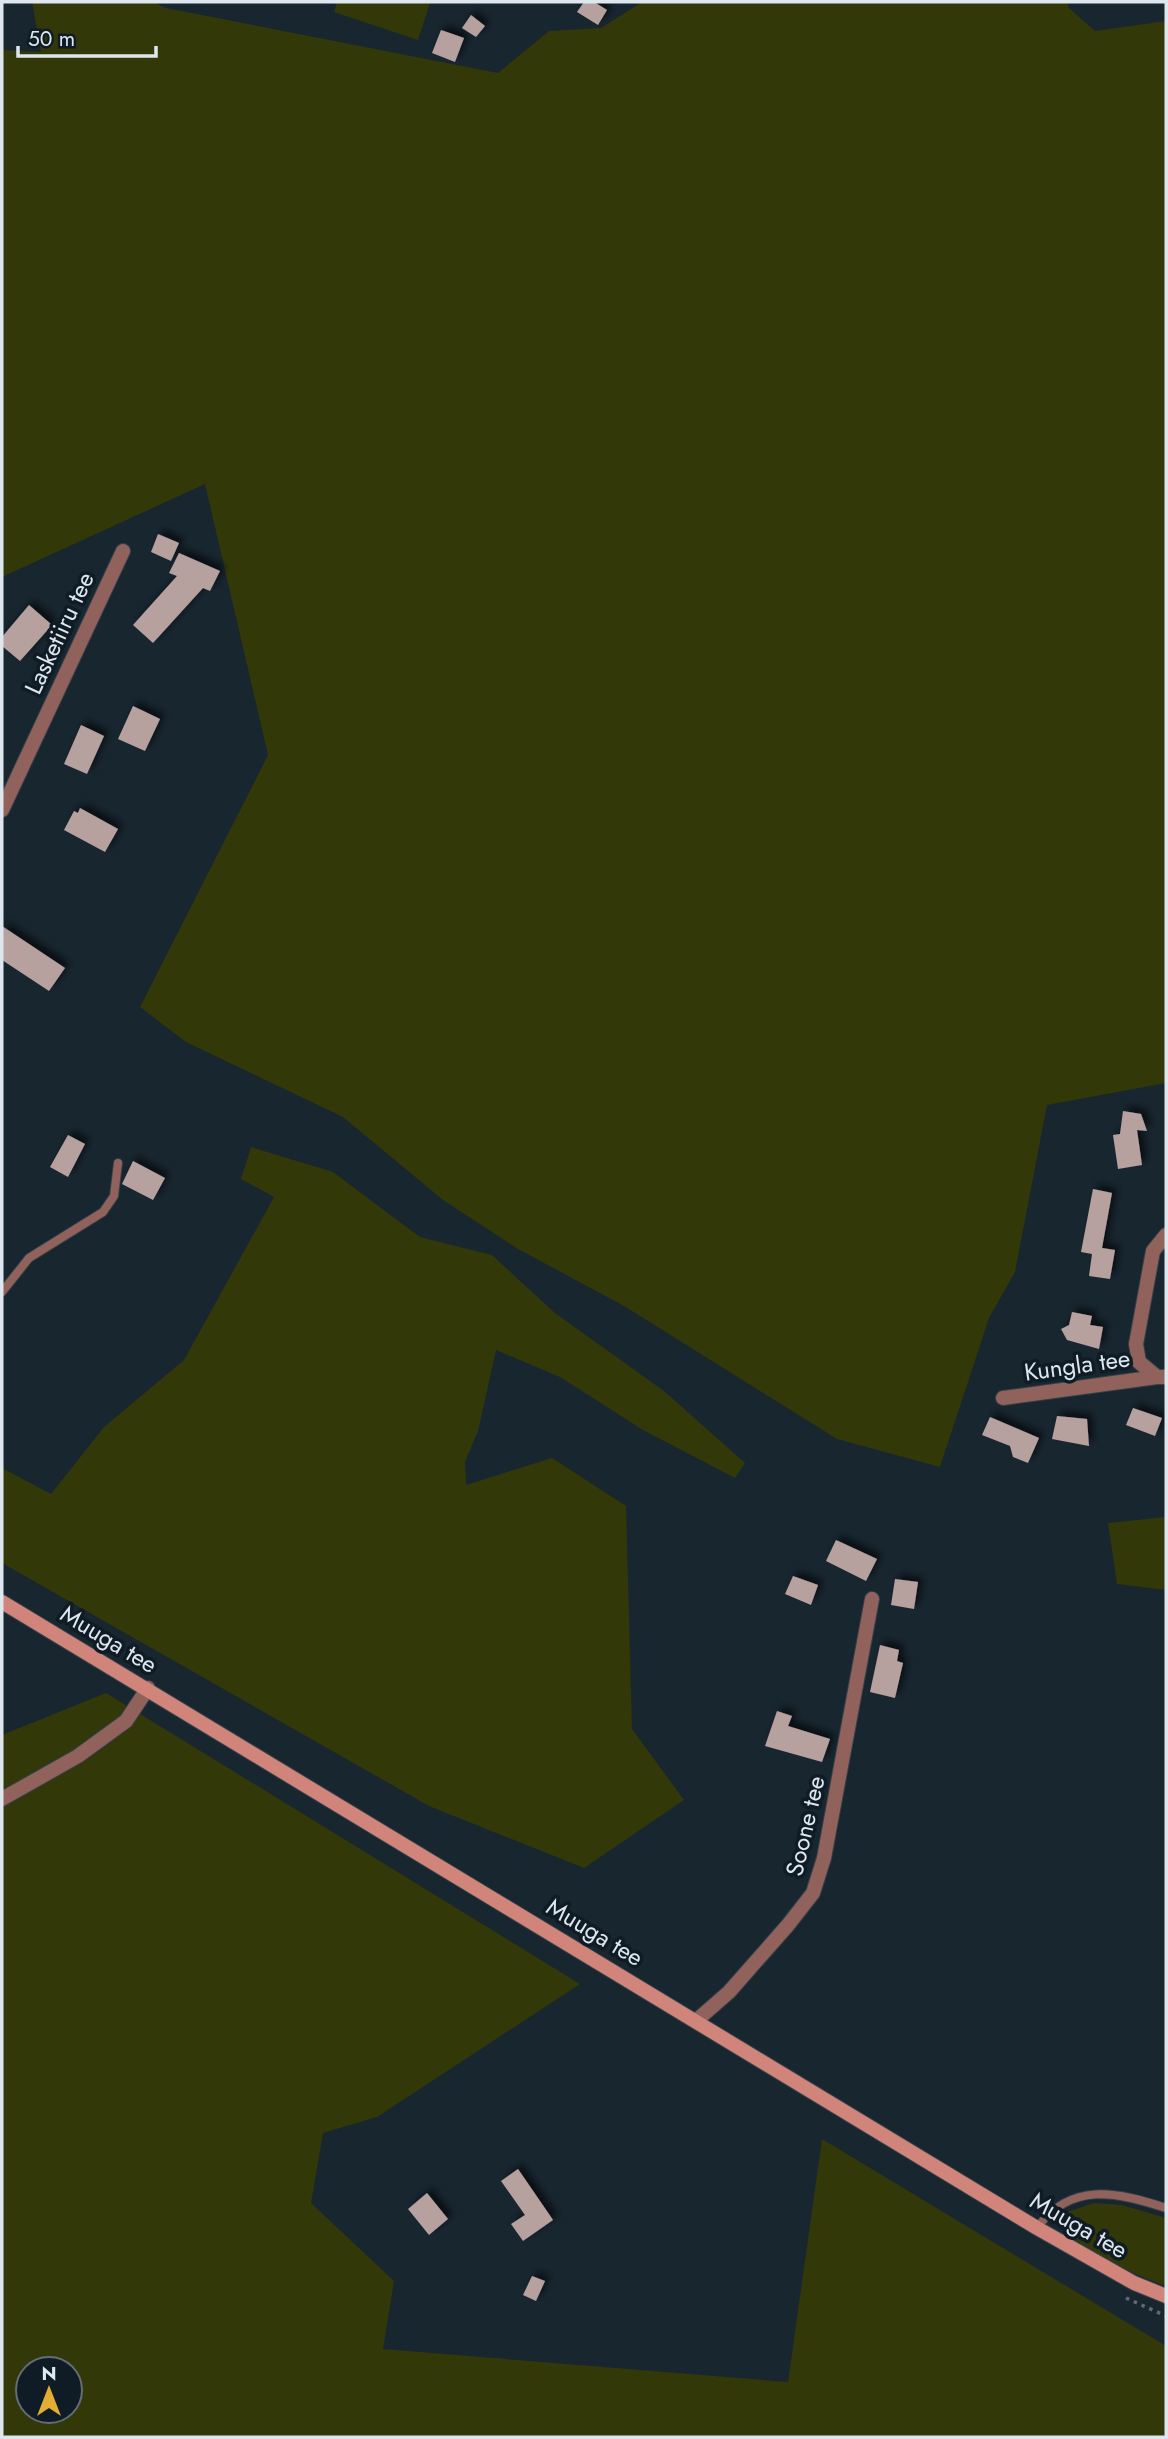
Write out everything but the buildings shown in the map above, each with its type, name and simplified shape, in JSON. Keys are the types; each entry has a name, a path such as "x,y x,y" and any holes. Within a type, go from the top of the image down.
{"street":[{"name":"Lasketiiru tee","path":"2,810 123,551"},
{"name":"Kungla tee","path":"1162,1377 1139,1362 1136,1345 1153,1251 1166,1235"},
{"name":"Kungla tee","path":"1003,1398 1162,1377"},
{"name":"Soone tee","path":"697,2020 729,1992 813,1893 824,1858 872,1599"},
{"name":"Muuga tee","path":"2,1602 1037,2228 1134,2283 1166,2296"},
{"path":"2,1799 78,1756 127,1721 148,1688"}],"lane":[{"path":"2,1293 29,1258 103,1212 114,1196 118,1163"},
{"path":"1037,2228 1059,2204 1075,2196 1117,2195 1166,2208"}],"green space":[{"path":"32,2 153,2 166,8 498,73 549,31 601,28 642,2 1068,2 1069,8 1095,31 1166,21 1166,1083 1047,1105 1015,1272 989,1318 940,1467 837,1439 624,1306 518,1249 443,1200 343,1117 186,1042 140,1007 268,755 205,484 2,577 2,50 41,52"},
{"path":"337,2 430,3 418,40 334,12"},
{"path":"251,1147 333,1172 420,1237 492,1255 555,1313 664,1391 745,1463 735,1478 643,1430 560,1377 496,1350 478,1431 465,1462 466,1485 552,1458 626,1506 632,1729 684,1800 584,1868 429,1806 2,1563 2,1468 51,1494 104,1427 184,1360 274,1197 241,1179"},
{"path":"1166,1517 1166,1590 1117,1584 1108,1523"},
{"path":"106,1693 580,1984 377,2117 323,2133 311,2203 394,2281 383,2349 788,2382 822,2139 1166,2346 1166,2437 2,2437 2,1735"},
{"path":"1094,2203 1122,2205 1166,2218 1166,2286 1090,2251 1065,2231 1060,2222 1064,2213"}]}
